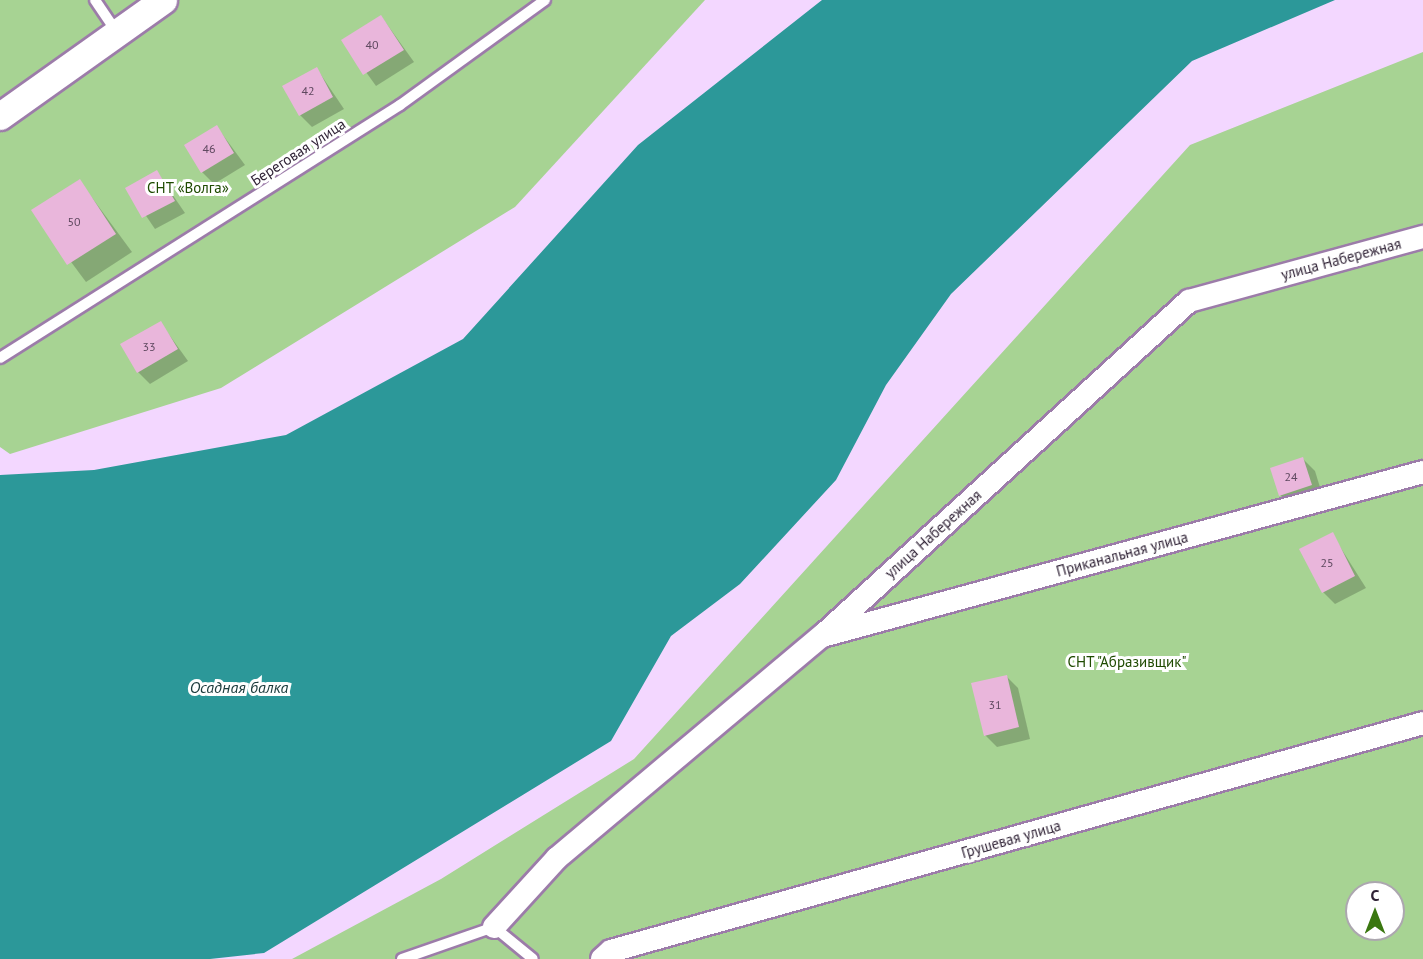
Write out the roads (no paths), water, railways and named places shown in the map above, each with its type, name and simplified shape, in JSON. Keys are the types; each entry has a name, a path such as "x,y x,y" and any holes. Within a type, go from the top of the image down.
{"street":[{"path":"0,116 163,0"},
{"name":"улица Набережная","path":"494,927 557,858 822,636 1188,301 1423,237"},
{"name":"Приканальная улица","path":"822,636 1423,472"},
{"name":"Грушевая улица","path":"602,959 622,948 1423,723"}],"lane":[{"path":"95,0 117,33"},
{"name":"Береговая улица","path":"0,358 399,105 545,0"},
{"path":"402,959 494,927 533,959"}],"water":[{"name":"Осадная балка","path":"822,0 1335,0 1192,61 951,294 886,385 836,480 740,584 671,636 611,741 264,953 210,959 0,959 0,475 94,470 286,435 463,339 638,145"}],"park label":[{"name":"СНТ «Волга»","path":"188,188"},
{"name":"СНТ \"Абразивщик\"","path":"1127,662"}]}
